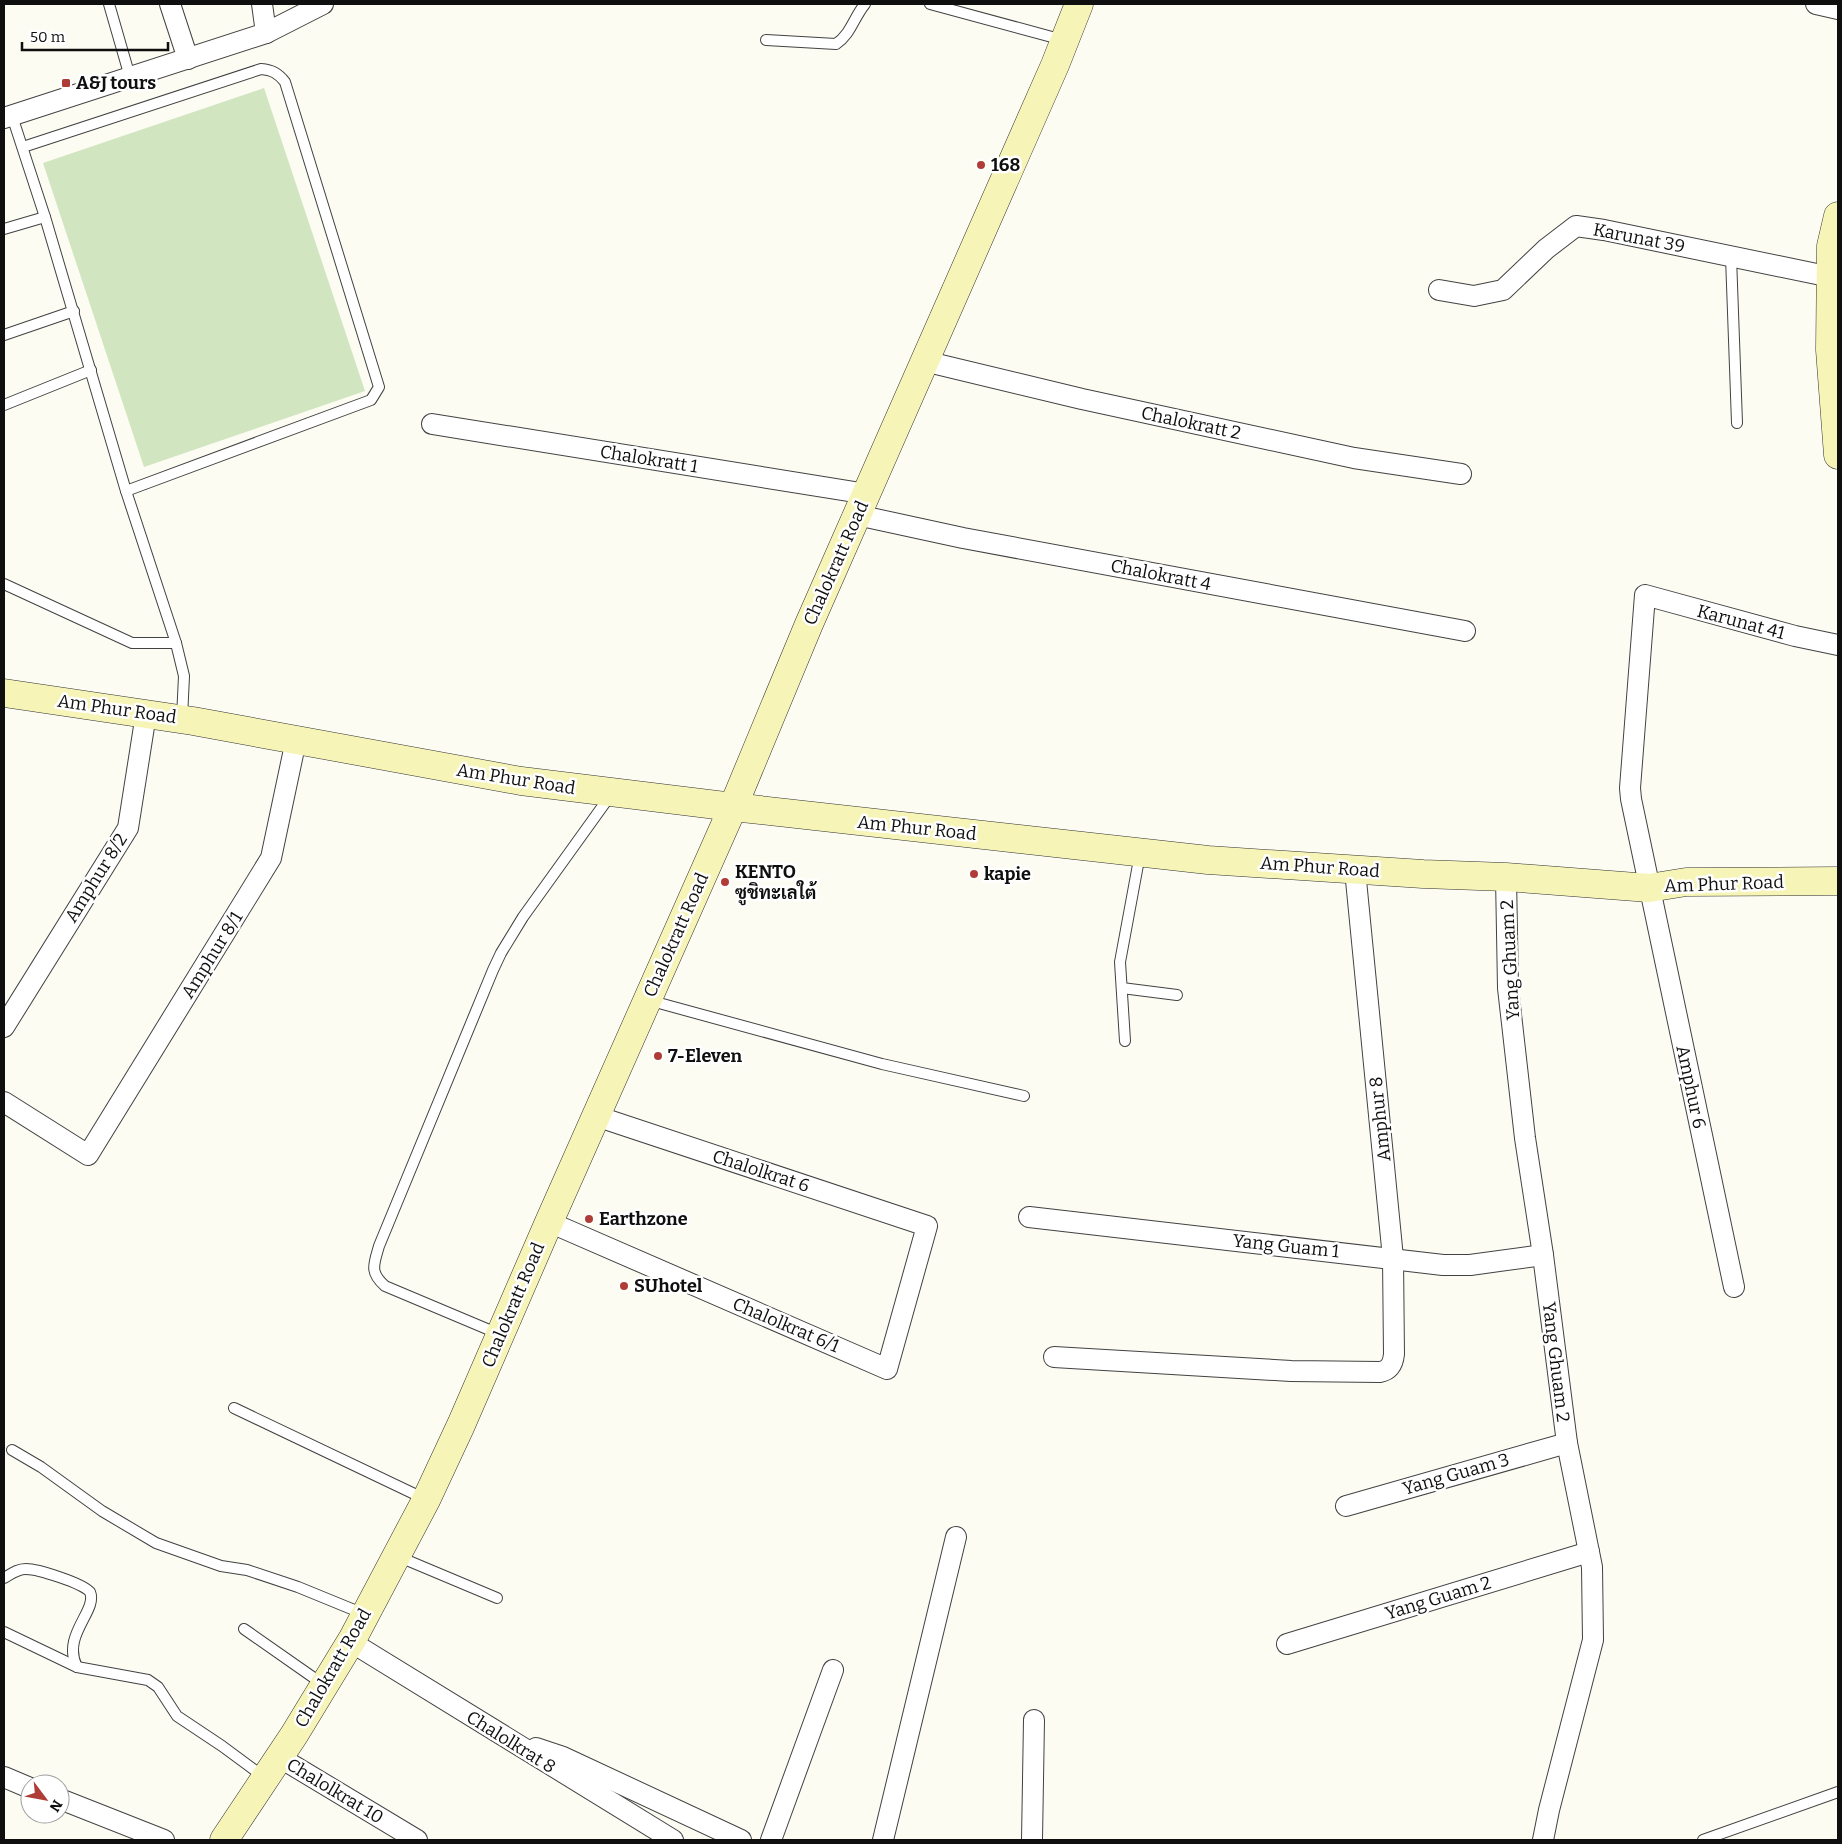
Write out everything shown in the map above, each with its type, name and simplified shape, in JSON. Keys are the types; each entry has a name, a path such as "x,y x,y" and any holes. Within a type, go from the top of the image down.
{"street":[{"path":"170,4 188,59"},
{"path":"262,4 266,33"},
{"path":"8,117 266,33 323,4"},
{"name":"Chalokratt Road","path":"224,1840 325,1685 350,1642 426,1500 461,1425 733,807 808,624 1054,65 1078,4"},
{"path":"1816,4 1838,9"},
{"path":"1838,216 1831,277 1838,455"},
{"name":"Karunat 39","path":"1439,290 1474,296 1503,290 1546,249 1576,226 1604,230 1831,277"},
{"name":"Chalokratt 2","path":"924,361 1082,399 1354,458 1461,474"},
{"name":"Chalokratt 1","path":"432,424 862,504"},
{"name":"Chalokratt 4","path":"862,504 983,542 1465,631"},
{"name":"Karunat 41","path":"1645,595 1795,636 1838,645"},
{"name":"Amphur 6","path":"1645,595 1630,788 1631,799 1734,1287"},
{"name":"Am Phur Road","path":"4,693 182,719 521,782 1208,860 1423,874 1506,877 1649,888 1686,882 1838,881"},
{"name":"Amphur 8/2","path":"4,1027 128,828 146,714"},
{"name":"Amphur 8/1","path":"4,1102 88,1155 272,858 296,740"},
{"name":"Amphur 8","path":"1054,1357 1292,1370 1380,1372 1390,1368 1394,1354 1393,1258 1355,870"},
{"name":"Yang Ghuam 2","path":"1506,877 1508,988 1525,1138 1543,1255 1567,1443 1592,1567 1593,1640 1543,1840"},
{"name":"Chalolkrat 6","path":"596,1116 926,1226"},
{"name":"Yang Guam 1","path":"1029,1217 1444,1265 1470,1265 1543,1255"},
{"name":"Chalolkrat 6/1","path":"549,1222 887,1368 926,1226"},
{"name":"Yang Guam 3","path":"1346,1506 1567,1443"},
{"path":"883,1840 956,1537"},
{"name":"Yang Guam 2","path":"1287,1644 1589,1552"},
{"name":"Chalolkrat 8","path":"350,1642 673,1840"},
{"path":"771,1840 833,1670"},
{"path":"1032,1840 1034,1720"},
{"path":"508,1740 563,1757 742,1840"},
{"name":"Chalolkrat 10","path":"272,1768 417,1840"},
{"path":"4,1777 20,1784"},
{"path":"70,1803 164,1840"}],"lane":[{"path":"109,4 130,78"},
{"path":"766,40 836,44 843,39 865,4"},
{"path":"930,4 1063,40"},
{"path":"23,147 261,69 271,70 280,75 285,82 379,386 371,400 126,491"},
{"path":"8,117 23,147 74,311 126,491 176,642 184,676 182,719"},
{"path":"4,229 45,217"},
{"path":"1731,257 1737,423"},
{"path":"4,335 74,311"},
{"path":"4,405 91,370"},
{"path":"4,584 132,643 176,642"},
{"path":"500,1334 385,1286 373,1272 374,1260 497,962 523,917 612,793"},
{"path":"1125,1041 1120,962 1140,852"},
{"path":"1122,988 1177,995"},
{"path":"648,1000 882,1064 1024,1096"},
{"path":"234,1408 426,1500"},
{"path":"12,1450 41,1467 102,1511 156,1543 221,1566 246,1570 298,1587 365,1614"},
{"path":"396,1555 497,1598"},
{"path":"4,1578 19,1570 28,1569 79,1583 90,1592 91,1601 72,1643 74,1661 77,1667"},
{"path":"244,1629 325,1685"},
{"path":"4,1632 77,1667 148,1680 158,1687 177,1716 222,1746 272,1768"},
{"path":"1703,1840 1838,1792"}],"green space":[{"path":"264,88 365,391 144,467 43,163"}],"place":[{"name":"A&J tours","path":"66,83"},
{"name":"168","path":"981,165"},
{"name":"kapie","path":"974,874"},
{"name":"KENTO ซูชิทะเลใต้","path":"725,882"},
{"name":"7-Eleven","path":"658,1056"},
{"name":"Earthzone","path":"589,1219"},
{"name":"SUhotel","path":"624,1286"}]}
